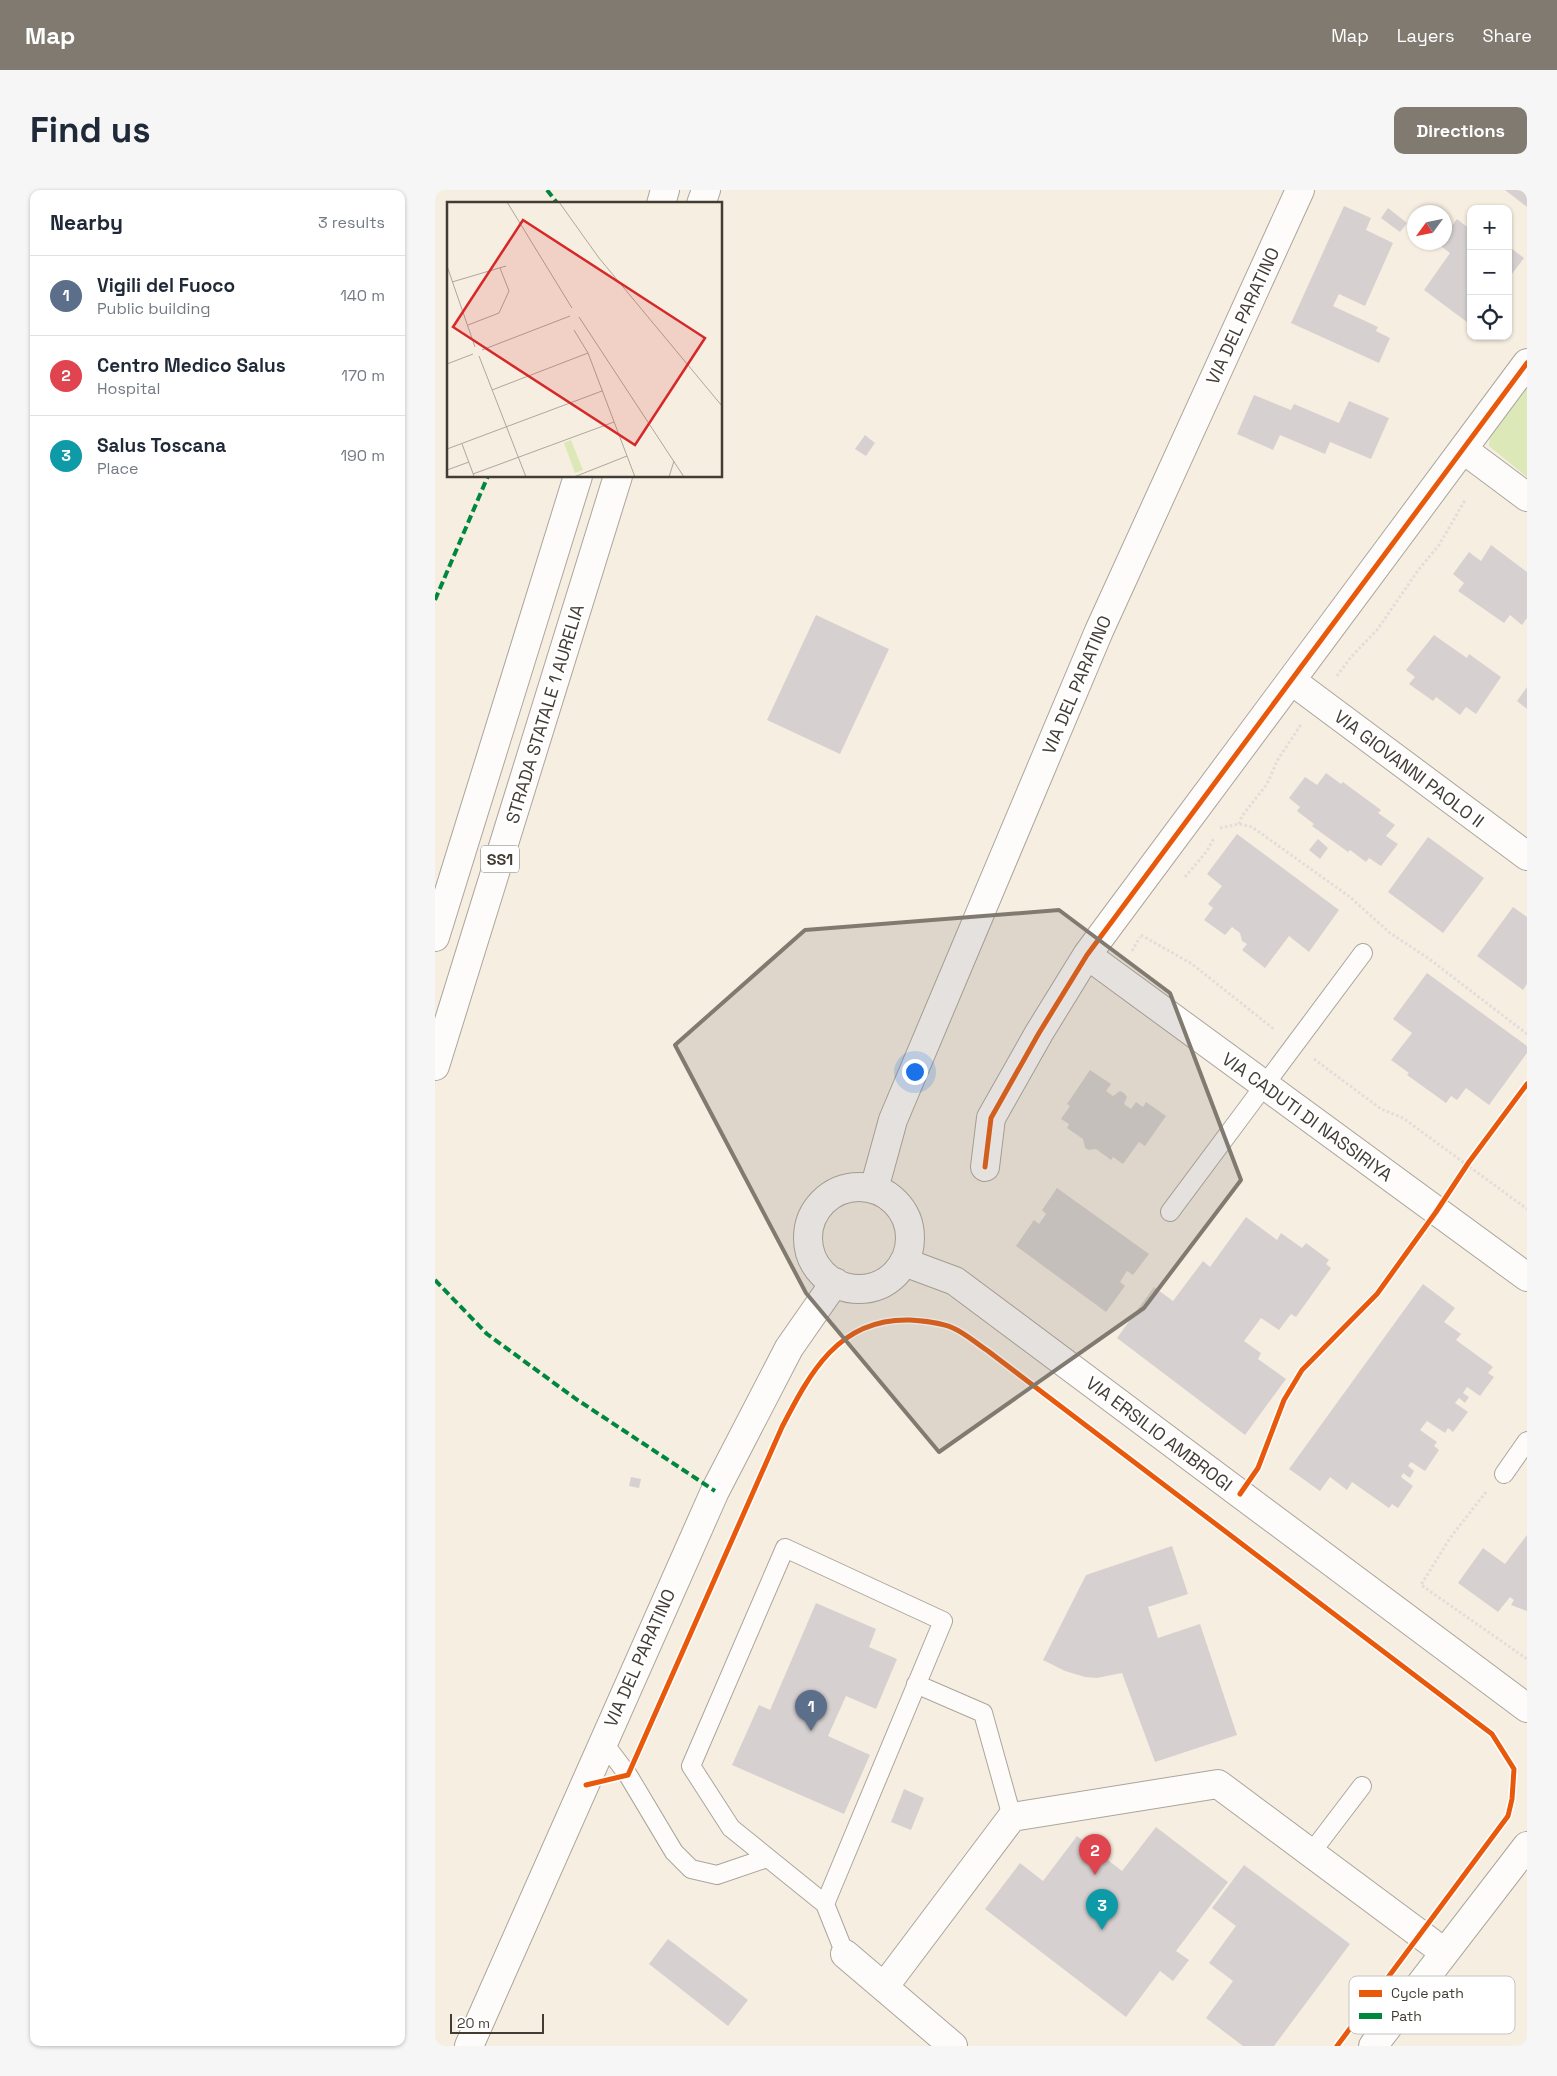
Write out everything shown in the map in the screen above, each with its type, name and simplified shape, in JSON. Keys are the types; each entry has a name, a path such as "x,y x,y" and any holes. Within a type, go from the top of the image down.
{"main road":[{"name":"VIA DEL PARATINO","path":"874,1189 893,1120 1099,630 1300,190"},
{"path":"985,1168 991,1118 1039,1033 1087,955 1196,812 1527,363"},
{"path":"1464,450 1527,497"},
{"name":"SS1","path":"435,937 577,478"},
{"name":"STRADA STATALE 1 AURELIA","path":"435,1066 617,478"},
{"name":"VIA GIOVANNI PAOLO II","path":"1292,681 1527,856"},
{"name":"VIA CADUTI DI NASSIRIYA","path":"1087,955 1527,1277"},
{"path":"862,1187 874,1189 893,1200 906,1218 910,1240 904,1262 896,1273 874,1287 861,1289 835,1282 820,1271 811,1255 808,1242 812,1218 818,1207 837,1192 862,1187"},
{"name":"VIA ERSILIO AMBROGI","path":"904,1262 955,1281 1527,1708"},
{"name":"VIA DEL PARATINO","path":"469,2046 715,1491 789,1348 835,1282"},
{"path":"884,1987 1013,1817 1218,1784 1444,1952"},
{"path":"1426,1976 1527,1846"},
{"path":"845,1954 953,2046"},
{"path":"1373,2046 1382,2034"}],"lane":[{"path":"1170,1212 1363,953"},
{"path":"1504,1474 1527,1441"},
{"path":"825,1904 943,1620 785,1548 691,1766 731,1828 825,1904 845,1954"},
{"path":"916,1684 983,1713 1013,1817"},
{"path":"603,1742 628,1775 673,1852 691,1869 717,1875 767,1858"},
{"path":"1311,1853 1362,1786"}],"path":[{"path":"1239,824 1242,816 1267,784 1277,761 1290,740 1351,657 1377,630 1419,569 1439,545 1487,467"},
{"path":"1196,812 1218,828 1239,824 1252,827 1350,897 1390,933 1428,958 1527,1034"},
{"path":"1141,935 1192,964 1283,1037 1381,1109 1403,1118 1527,1209"},
{"path":"1240,1494 1258,1468 1284,1400 1302,1370 1377,1294 1467,1165 1527,1084"},
{"path":"1504,1474 1474,1506 1421,1585 1527,1659"}],"highlighted area":[{"path":"1059,910 1170,993 1241,1180 1144,1308 939,1452 806,1293 675,1045 805,930"}],"green space":[{"path":"1527,385 1527,477 1489,446 1490,435"}],"building":[{"path":"1505,190 1527,190 1527,207"},
{"path":"1344,206 1371,218 1366,230 1393,243 1365,306 1339,294 1333,306 1378,327 1376,331 1390,338 1379,363 1291,323"},
{"path":"1388,208 1407,223 1400,232 1381,218"},
{"path":"1457,219 1467,227 1467,322 1424,290 1450,253 1446,250 1452,250 1452,226"},
{"path":"1512,249 1524,258 1512,274"},
{"path":"1254,395 1291,410 1294,404 1339,423 1349,401 1389,418 1371,459 1330,442 1325,454 1280,435 1273,450 1237,434"},
{"path":"865,435 875,443 866,456 855,449"},
{"path":"1491,545 1527,572 1527,618 1522,625 1510,615 1504,623 1458,591 1464,583 1453,574 1469,552 1481,561"},
{"path":"816,615 889,649 840,754 767,720"},
{"path":"1434,635 1467,658 1469,654 1501,677 1476,714 1466,707 1460,715 1436,697 1433,701 1409,684 1415,677 1406,670"},
{"path":"1527,687 1527,709 1517,701"},
{"path":"1326,773 1341,784 1343,782 1381,810 1378,813 1395,825 1386,836 1398,844 1381,866 1369,858 1366,862 1350,850 1348,852 1312,826 1314,824 1297,811 1300,807 1289,798 1305,777 1317,785"},
{"path":"1237,834 1339,910 1309,952 1289,936 1265,968 1242,950 1247,944 1242,941 1240,933 1232,927 1225,935 1204,920 1213,908 1208,904 1222,886 1207,874"},
{"path":"1428,837 1484,878 1443,933 1388,892"},
{"path":"1318,839 1328,848 1320,859 1309,850"},
{"path":"1513,907 1527,917 1527,984 1523,990 1477,956"},
{"path":"1427,973 1527,1046 1527,1053 1489,1105 1466,1088 1457,1100 1451,1096 1446,1103 1407,1075 1409,1073 1391,1060 1412,1033 1393,1019"},
{"path":"1090,1070 1111,1084 1106,1091 1113,1096 1120,1091 1124,1093 1127,1097 1124,1104 1131,1109 1136,1102 1143,1107 1146,1102 1166,1116 1145,1146 1139,1142 1123,1164 1113,1157 1111,1160 1096,1149 1089,1150 1085,1148 1083,1139 1067,1128 1069,1124 1061,1119 1070,1106 1067,1104"},
{"path":"1057,1188 1149,1254 1133,1275 1127,1271 1120,1282 1125,1286 1106,1312 1016,1246 1034,1220 1039,1224 1046,1214 1042,1210"},
{"path":"1246,1217 1277,1240 1281,1233 1302,1248 1306,1243 1329,1260 1326,1264 1331,1268 1296,1317 1291,1314 1279,1330 1261,1318 1244,1341 1261,1353 1258,1359 1286,1379 1245,1435 1117,1338 1154,1287 1173,1301 1203,1261 1210,1267"},
{"path":"1423,1284 1455,1308 1444,1322 1461,1334 1456,1340 1493,1367 1488,1373 1494,1377 1480,1396 1467,1387 1463,1393 1469,1397 1465,1403 1459,1398 1455,1403 1468,1412 1453,1432 1448,1428 1445,1433 1427,1421 1420,1430 1437,1442 1434,1446 1439,1450 1425,1471 1411,1462 1408,1466 1414,1471 1410,1478 1403,1473 1401,1477 1413,1486 1398,1508 1392,1504 1389,1508 1352,1482 1347,1490 1330,1477 1320,1491 1289,1469"},
{"path":"631,1477 641,1479 639,1488 629,1486"},
{"path":"1527,1535 1527,1611 1511,1605 1514,1600 1510,1597 1498,1612 1458,1583 1483,1548 1505,1564"},
{"path":"1172,1546 1188,1594 1148,1607 1158,1638 1200,1624 1237,1735 1155,1762 1122,1673 1097,1678 1085,1677 1065,1671 1043,1660 1086,1575"},
{"path":"816,1603 876,1629 869,1647 897,1659 876,1709 846,1696 828,1736 870,1755 844,1814 732,1765 759,1705 770,1710"},
{"path":"904,1789 924,1798 911,1830 891,1822"},
{"path":"1156,1827 1228,1882 1176,1951 1189,1960 1173,1981 1160,1971 1126,2017 985,1909 1020,1863 1043,1881 1077,1836 1122,1871"},
{"path":"1244,1865 1350,1944 1274,2046 1243,2046 1206,2018 1233,1981 1209,1963 1236,1926 1212,1908"},
{"path":"668,1939 748,2000 728,2026 649,1964"}],"marked path":[{"path":"547,190 556,202"},
{"path":"435,600 487,478"},
{"path":"435,1280 487,1334 576,1399 715,1491"}],"cycle path":[{"path":"985,1167 991,1118 1039,1033 1087,955 1527,363"},
{"path":"1240,1494 1258,1468 1284,1400 1302,1370 1377,1294 1436,1212 1469,1162 1527,1084"},
{"path":"586,1785 628,1775 782,1427 816,1369 829,1353 845,1339 863,1329 884,1322 908,1320 948,1326 988,1351 1492,1734 1514,1769 1512,1799 1508,1816 1389,1976"},
{"path":"1337,2046 1349,2030"}],"place":[{"name":"Vigili del Fuoco","path":"811,1731"},
{"name":"Centro Medico Salus","path":"1095,1875"},
{"name":"Salus Toscana","path":"1102,1930"}]}
